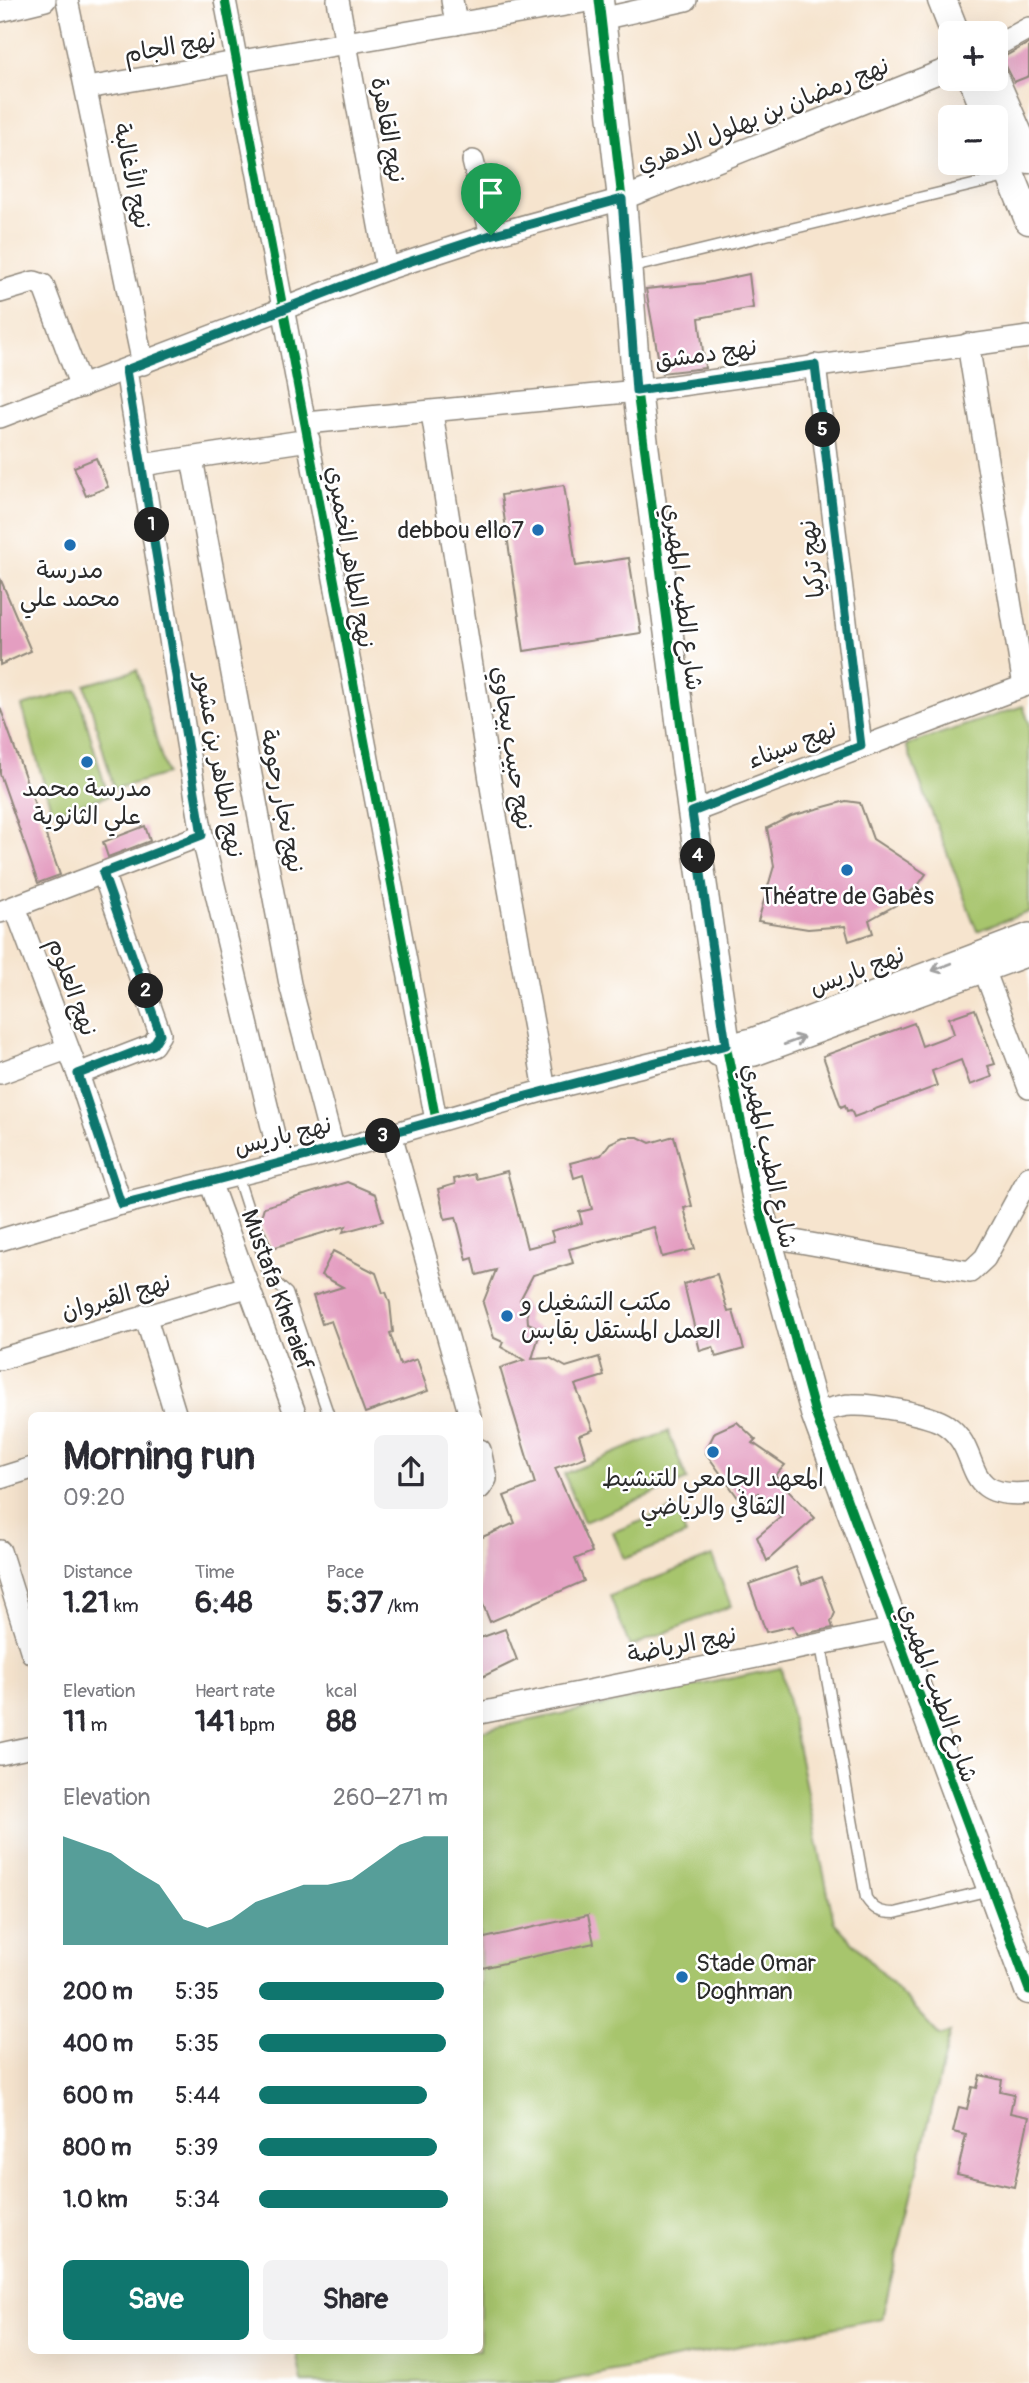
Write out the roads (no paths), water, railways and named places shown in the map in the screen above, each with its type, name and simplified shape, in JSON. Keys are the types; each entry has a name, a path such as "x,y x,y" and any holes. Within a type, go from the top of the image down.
{"street":[{"path":"0,11 45,0"},
{"name":"نهج الأغالبة","path":"67,0 87,88 135,367"},
{"name":"نهج الطاهر الخميري","path":"225,0 282,310 308,432 369,780 436,1120"},
{"name":"نهج القاهرة","path":"338,0 387,269"},
{"path":"452,0 456,24"},
{"name":"نهج الجام","path":"87,88 456,24 598,6 686,0"},
{"path":"942,0 950,21"},
{"path":"962,0 970,21"},
{"name":"شارع الطيب المهيري","path":"598,6 629,268 636,391 692,812 718,1051 815,1413 990,1890 1019,1940 1029,1990"},
{"path":"1008,39 1029,28"},
{"name":"نهج رمضان بن بهلول الدهري","path":"0,417 387,269 491,235 622,199 938,73"},
{"path":"997,91 1019,167 1029,220"},
{"path":"473,161 491,235"},
{"path":"0,292 34,282 43,285 81,387"},
{"name":"نهج دمشق","path":"142,465 192,459 308,432 432,413 636,391 1029,337"},
{"path":"968,344 1026,685"},
{"name":"نهج تركيا","path":"815,365 861,746"},
{"name":"نهج الطاهر بن عشور","path":"135,367 142,465 202,835 281,1164"},
{"name":"نهج حبيب بيجاوي","path":"432,413 494,804 545,1090"},
{"name":"نهج نجار رحومة","path":"192,459 290,984 334,1151"},
{"name":"نهج سيناء","path":"692,812 1026,685"},
{"path":"8,909 202,835"},
{"path":"78,1074 153,1045 160,1034 103,873"},
{"name":"نهج العلوم","path":"8,909 78,1074 121,1204"},
{"name":"نهج باريس","path":"981,962 1029,934"},
{"name":"نهج باريس","path":"0,1240 121,1204 334,1151 545,1090 718,1051 981,962 1029,955"},
{"path":"981,962 1029,1088"},
{"path":"0,1073 67,1049"},
{"path":"391,1133 469,1412"},
{"path":"766,1236 970,1272 985,1258 1029,1177"},
{"name":"Mustafa Kheraief","path":"210,1182 294,1412"},
{"name":"نهج القيروان","path":"0,1359 247,1287"},
{"path":"145,1315 175,1412"},
{"path":"815,1413 856,1405 930,1419 946,1426 958,1438 981,1484 1002,1492 1029,1493"},
{"path":"483,1464 486,1479 483,1484"},
{"path":"0,1478 28,1469"},
{"path":"0,1551 28,1640"},
{"name":"نهج الرياضة","path":"483,1712 894,1629"},
{"path":"0,1754 28,1748"}],"lane":[{"path":"629,268 1019,167"},
{"path":"237,1175 271,1278 287,1293 329,1412"},
{"path":"821,1645 866,1898 873,1909 883,1913 895,1913 990,1890"}],"place":[{"name":"debbou ello7","path":"538,530"},
{"name":"مدرسة محمد علي","path":"70,545"},
{"name":"مدرسة محمد علي الثانوية","path":"87,762"},
{"name":"Théatre de Gabès","path":"847,870"},
{"name":"مكتب التشغيل و العمل المستقل بقابس","path":"507,1316"},
{"name":"المعهد الجامعي للتنشيط الثقافي والرياضي","path":"713,1452"},
{"name":"Stade Omar Doghman","path":"682,1977"}]}
